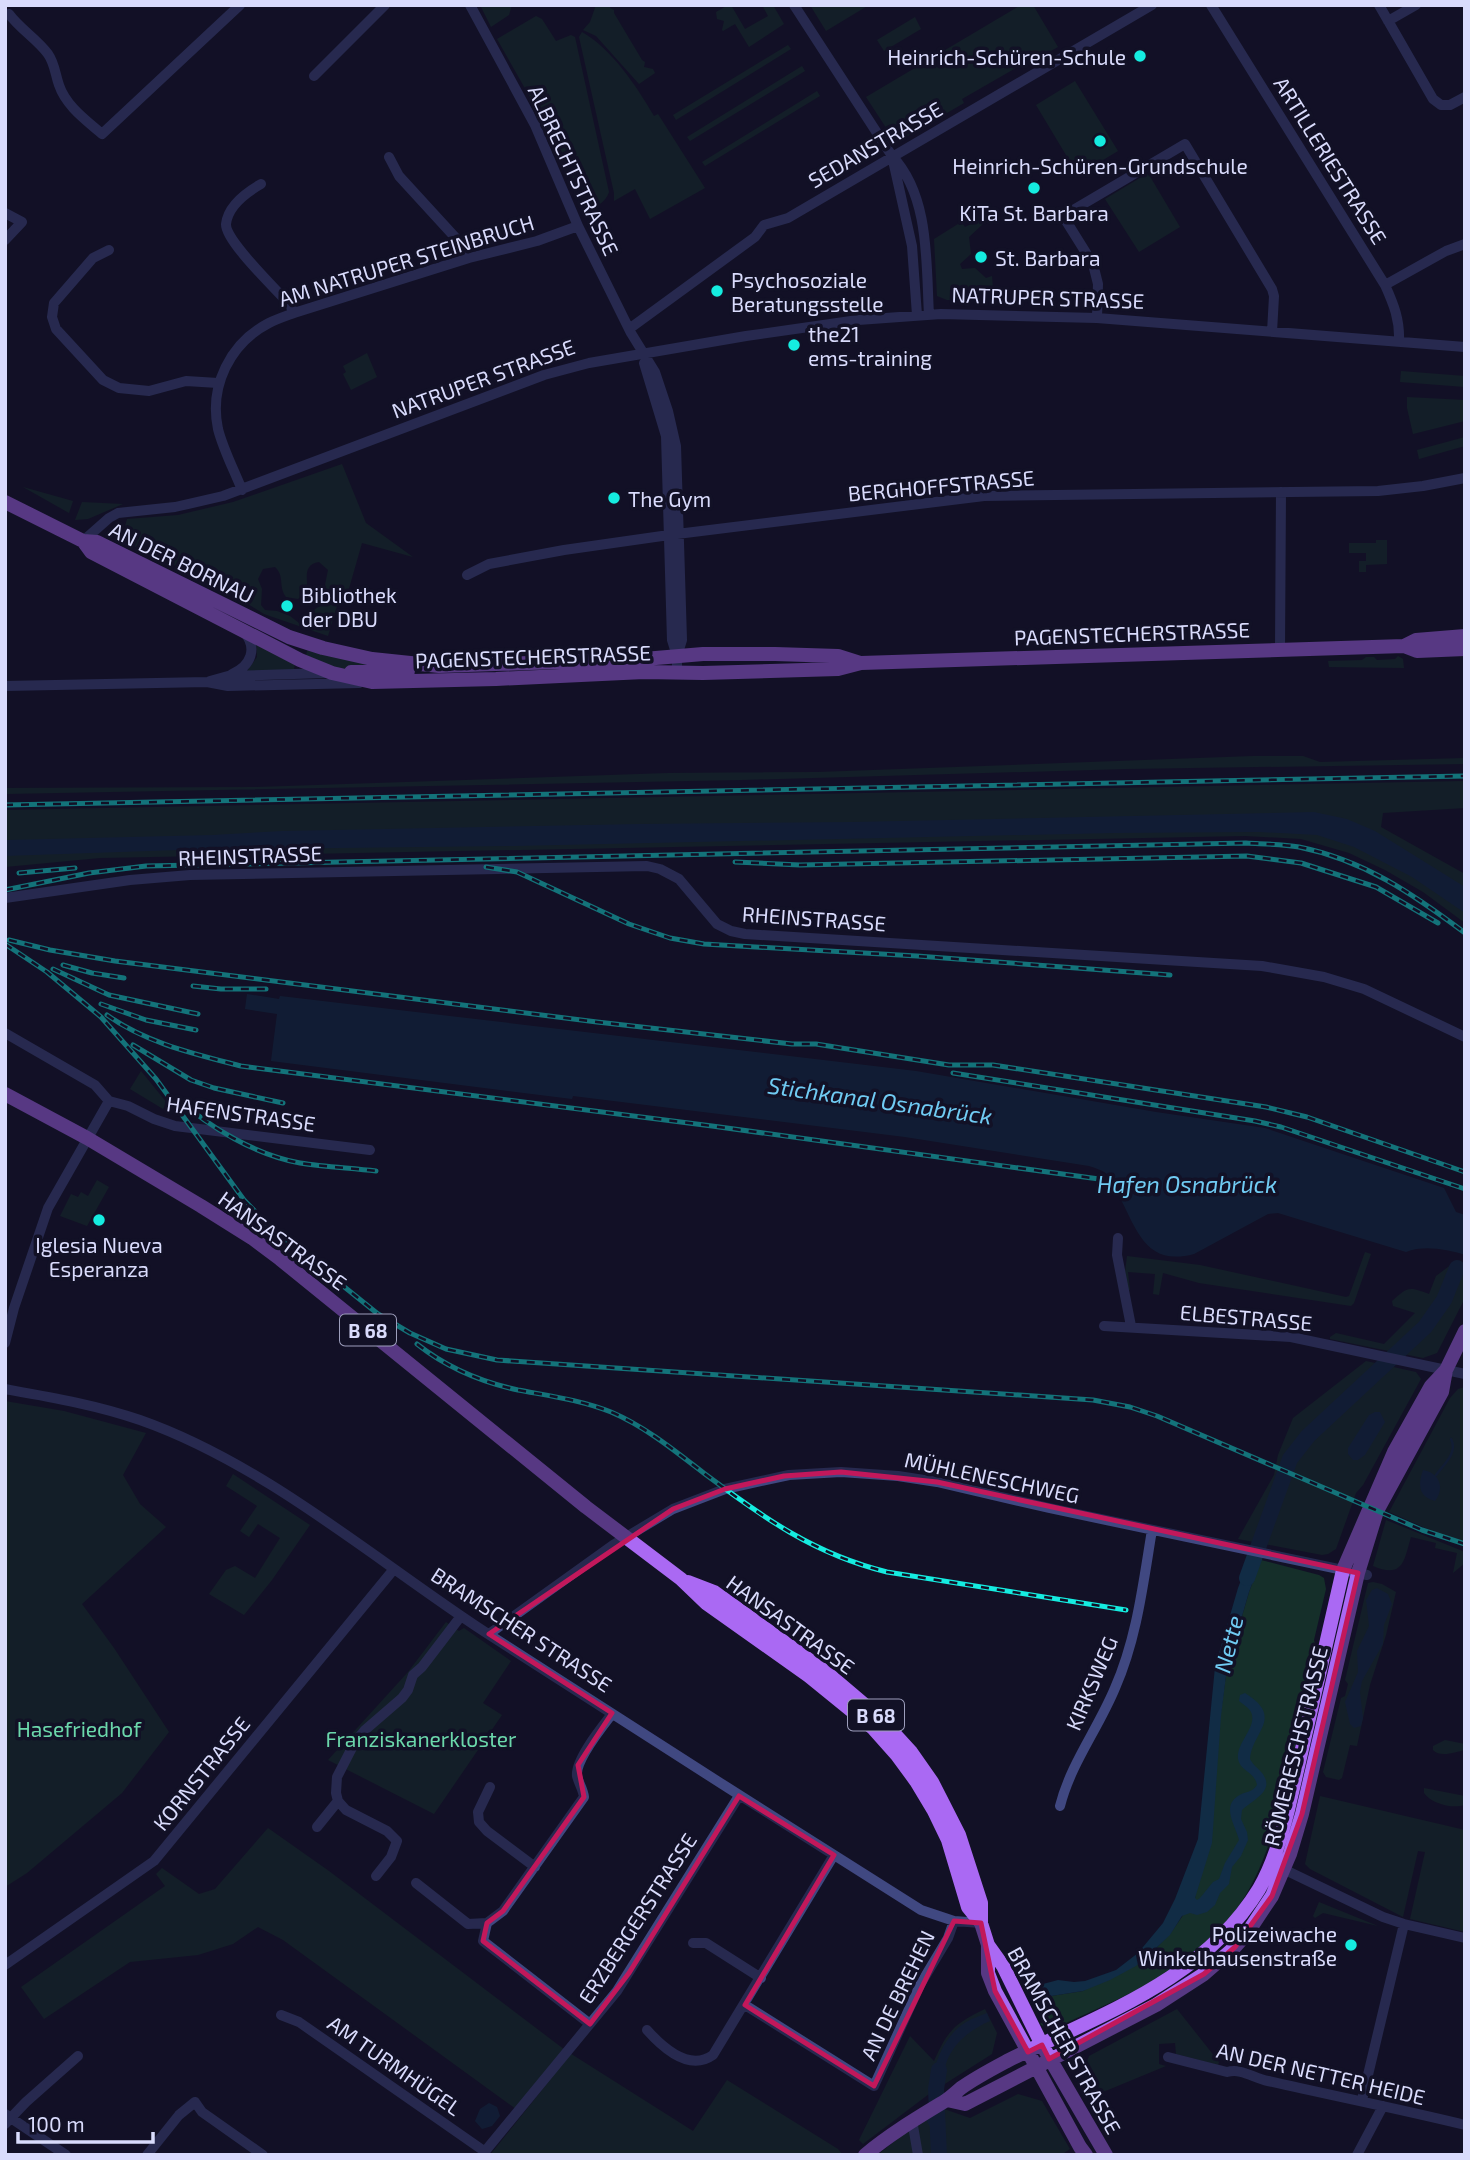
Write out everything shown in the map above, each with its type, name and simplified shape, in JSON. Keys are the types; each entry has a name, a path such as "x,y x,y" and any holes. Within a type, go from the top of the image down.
{"main road":[{"path":"5,502 83,541"},
{"name":"AN DER BORNAU","path":"83,541 91,552 300,660 332,673 372,682"},
{"name":"AN DER BORNAU","path":"83,541 97,542 265,626 307,643 372,659 439,666"},
{"name":"PAGENSTECHERSTRASSE","path":"1405,646 1416,640 1465,636"},
{"name":"PAGENSTECHERSTRASSE","path":"372,682 644,672 838,669 861,663 1280,649 1405,646 1417,651 1465,649"},
{"name":"PAGENSTECHERSTRASSE","path":"439,666 775,654 838,656 861,663"},
{"path":"332,673 419,671 439,666"},
{"name":"HANSASTRASSE","path":"5,1094 231,1224 281,1259 625,1538 681,1579 706,1603 843,1702 873,1728 916,1781 948,1840 968,1907 981,1923"},
{"name":"RÖMERESCHSTRASSE","path":"945,2101 965,2104 1156,2005 1204,1975 1248,1932 1272,1896 1288,1810 1394,1452 1431,1386 1446,1370 1465,1331"},
{"name":"RÖMERESCHSTRASSE","path":"865,2155 963,2086 1158,1987 1205,1952 1231,1926 1278,1866"},
{"name":"BRAMSCHER STRASSE","path":"981,1923 988,1945 988,1973 1036,2067 1086,2155"},
{"name":"BRAMSCHER STRASSE","path":"988,1945 1003,1966 1049,2059 1106,2155"}],"street":[{"path":"9,14 18,26 47,52 67,102 102,134 240,5"},
{"path":"314,76 385,5"},
{"name":"ALBRECHTSTRASSE","path":"470,5 534,125 578,226 629,329 655,372 673,430 676,446 674,534 682,640 677,656 677,673"},
{"path":"794,5 891,156 905,170 919,212 929,315"},
{"name":"SEDANSTRASSE","path":"629,329 755,237 764,225 788,218 1152,5"},
{"name":"ARTILLERIESTRASSE","path":"1211,5 1385,285 1396,308 1400,325 1399,342"},
{"path":"1379,5 1433,99 1441,105 1450,105 1465,97"},
{"path":"1388,21 1416,5"},
{"path":"1097,318 1098,284 1093,264 1063,216 1185,144 1272,289 1272,332"},
{"path":"891,156 912,246 917,315"},
{"path":"389,157 399,176 464,247 469,258"},
{"path":"261,184 245,193 230,214 226,223 227,233 294,313"},
{"path":"5,213 22,222 5,240"},
{"name":"AM NATRUPER STEINBRUCH","path":"242,490 219,430 215,408 218,383 227,363 238,346 253,332 294,313 469,258 537,241 578,226"},
{"path":"1385,285 1446,251 1465,244"},
{"path":"109,250 93,258 54,303 52,317 61,335 103,380 119,388 149,391 186,381 218,383"},
{"name":"NATRUPER STRASSE","path":"83,541 118,513 175,508 242,490 544,375 642,353 858,320 917,315 1097,318 1465,347"},
{"name":"BERGHOFFSTRASSE","path":"467,575 489,564 564,550 994,495 1392,490 1465,478"},
{"path":"1280,649 1281,492"},
{"name":"AN DER BORNAU","path":"228,676 240,670 250,659 252,646 242,630"},
{"name":"PAGENSTECHERSTRASSE","path":"207,682 228,676 332,673"},
{"name":"PAGENSTECHERSTRASSE","path":"5,686 207,682 228,686 372,682"},
{"name":"RHEINSTRASSE","path":"5,898 130,880 190,875 647,866 679,879 717,924 745,934 1262,965 1324,977 1364,989 1465,1037"},
{"name":"HAFENSTRASSE","path":"5,1033 95,1085 109,1101 175,1126 370,1150"},
{"path":"5,1343 48,1208 109,1101"},
{"path":"1118,1238 1116,1255 1131,1326"},
{"name":"ELBESTRASSE","path":"1104,1326 1291,1337 1465,1374"},
{"name":"BRAMSCHER STRASSE","path":"5,1389 118,1413 203,1448 273,1488 461,1616 921,1910 954,1921 981,1923"},
{"name":"MÜHLENESCHWEG","path":"489,1634 625,1538 673,1509 725,1489 789,1475 841,1472 937,1482 1356,1573"},
{"name":"KIRKSWEG","path":"1060,1806 1066,1782 1114,1691 1128,1656 1139,1615 1152,1530"},
{"name":"KORNSTRASSE","path":"5,1965 154,1861 394,1569"},
{"path":"376,1876 391,1857 397,1841 387,1831 346,1810 338,1801 337,1777 355,1742 402,1698 413,1675 461,1616"},
{"path":"416,1883 468,1924 487,1923 503,1911 584,1797 577,1777 578,1765 612,1714"},
{"path":"490,1787 478,1812 479,1822 487,1831 536,1867"},
{"name":"ERZBERGERSTRASSE","path":"483,2153 617,1991 739,1796"},
{"path":"317,1827 338,1801"},
{"path":"647,2030 660,2045 694,2062 708,2058 718,2050 834,1855"},
{"path":"1278,1866 1383,1917 1465,1938"},
{"name":"AN DE BREHEN","path":"745,2006 874,2086 920,1986 948,1938 954,1921"},
{"path":"487,1923 483,1941 590,2024"},
{"path":"1362,2100 1404,1924"},
{"path":"694,1943 706,1943 761,1978"},
{"name":"AM TURMHÜGEL","path":"281,2015 299,2022 483,2153"},
{"path":"66,2155 7,2118 78,2056"},
{"name":"AN DER NETTER HEIDE","path":"1168,2057 1227,2072 1236,2070 1264,2081 1362,2100 1465,2125"},
{"path":"147,2155 180,2115 195,2102 202,2112 263,2155"},
{"path":"1357,2155 1383,2106"},
{"path":"918,2155 919,2116"}],"highlighted area":[{"path":"841,1472 937,1482 1358,1573 1302,1814 1272,1896 1235,1947 1204,1974 1049,2059 1042,2045 1028,2052 995,1991 981,1923 954,1921 874,2086 745,2005 834,1855 739,1796 629,1973 590,2024 483,1941 487,1923 503,1911 584,1797 578,1765 612,1713 489,1634 673,1509 725,1489 784,1476"}],"green space":[{"path":"480,5 512,5 509,15 491,27"},
{"path":"596,5 611,5 610,8 614,10 645,62 644,67 653,69 655,73 639,84 596,36 583,30 590,22"},
{"path":"731,5 745,29 768,16 762,5 773,5 784,24 749,47 735,24 722,30 724,21 717,19 716,12"},
{"path":"810,5 869,5 826,31"},
{"path":"1021,5 1033,5 1058,47 1042,56 1040,54 962,99 964,103 896,143 866,97"},
{"path":"536,16 542,19 556,41 571,35 575,37 609,192 602,202 584,214 540,115 497,39"},
{"path":"915,17 921,29 884,51 877,40"},
{"path":"582,32 604,48 632,81 654,116 658,114 705,188 650,219 635,189 614,201 579,37"},
{"path":"788,45 791,49 676,120 673,115"},
{"path":"802,66 805,71 690,141 687,137"},
{"path":"1075,81 1118,151 1078,175 1036,105"},
{"path":"817,91 820,96 705,166 702,162"},
{"path":"1148,173 1180,227 1139,252 1105,199"},
{"path":"975,209 983,224 969,237 971,254 960,264 962,269 975,268 986,278 992,276 994,301 947,300 937,296 934,239 958,224 965,227 973,223 968,212"},
{"path":"367,353 377,377 351,390 343,374 346,372 343,366"},
{"path":"1401,371 1465,376 1465,387 1400,382"},
{"path":"1407,397 1465,400 1465,421 1413,434"},
{"path":"1465,437 1465,446 1419,459 1417,450"},
{"path":"342,464 366,523 413,557 362,543 346,599 328,594 325,585 328,570 319,562 308,569 307,591 298,599 286,597 280,574 275,567 263,569 258,579 262,589 261,605 265,610 277,611 299,623 307,620 314,610 327,600 338,603 328,636 264,614 225,590 132,545 123,534 127,519 178,515 233,502"},
{"path":"23,487 73,501 69,513"},
{"path":"82,502 123,504 88,519 75,520"},
{"path":"1376,540 1387,540 1387,564 1366,565 1366,572 1359,572 1359,561 1366,561 1366,553 1349,553 1349,543 1376,543"},
{"path":"256,643 295,663 294,670 247,671 257,657"},
{"path":"308,649 390,667 341,670 305,657"},
{"path":"1398,656 1403,659 1404,668 1329,667 1328,661 1362,660 1366,657 1374,657 1377,660 1395,659"},
{"path":"1303,756 1320,762 1465,758 1465,764 5,794 5,788 257,787 668,773 818,772"},
{"path":"1465,781 1465,808 1383,813 1381,827 1465,874 1465,923 1423,892 1349,853 1301,839 1245,836 100,858 5,867 5,810"},
{"path":"141,1071 167,1103 163,1109 130,1089"},
{"path":"97,1180 109,1187 87,1226 60,1216 71,1194 78,1197 81,1192 88,1196"},
{"path":"1365,1252 1371,1254 1351,1306 1199,1283 1163,1273 1159,1295 1153,1294 1155,1274 1128,1272 1128,1290 1125,1272 1127,1256 1200,1265 1346,1297 1349,1296"},
{"path":"1452,1264 1465,1266 1465,1298 1437,1353 1423,1358 1330,1339 1336,1333 1384,1344 1415,1313 1393,1306 1392,1301 1409,1289 1429,1294 1436,1276"},
{"path":"1366,1361 1416,1372 1421,1379 1363,1485 1356,1493 1336,1549 1322,1555 1238,1539 1274,1475 1278,1455 1293,1418"},
{"path":"1465,1387 1465,1541 1439,1534 1389,1512 1450,1398 1458,1389"},
{"name":"Hasefriedhof","path":"5,1401 64,1411 146,1433 123,1475 140,1504 166,1527 82,1604 169,1732 122,1793 27,1873 5,1887"},
{"path":"233,1474 310,1525 244,1615 209,1594 226,1570 235,1566 255,1578 280,1538 258,1524 249,1537 240,1531 257,1506 226,1486"},
{"path":"1386,1520 1465,1552 1465,1563 1453,1573 1457,1553 1435,1548 1436,1543 1411,1537 1404,1560 1397,1569 1373,1566"},
{"path":"1261,1560 1319,1575 1324,1578 1326,1589 1314,1640 1317,1652 1285,1787 1272,1836 1253,1882 1225,1924 1207,1943 1173,1969 1135,1991 1058,2027 1046,2028 1040,2024 1044,2021 1032,1999 1083,1991 1155,1949 1170,1934 1195,1898 1227,1668"},
{"path":"1373,1582 1396,1592 1370,1685 1357,1746 1350,1745 1342,1778 1339,1780 1326,1777 1323,1772 1341,1698 1345,1696 1348,1684 1345,1680 1368,1583"},
{"name":"Franziskanerkloster","path":"446,1622 459,1631 464,1628 511,1661 483,1703 502,1715 434,1814 328,1760 408,1672"},
{"path":"1445,1740 1465,1744 1465,1750 1444,1754 1433,1750 1433,1746"},
{"path":"1424,1788 1465,1796 1465,1805 1437,1803 1424,1793"},
{"path":"1320,1796 1465,1830 1465,1932 1410,1919 1425,1852 1418,1851 1403,1917 1310,1869 1305,1864"},
{"path":"268,1828 565,2050 693,2131 727,2080 838,2149 843,2155 490,2155 554,2075 516,2109 283,1940 258,1927 233,1944 198,1955 130,1962 44,2019 21,1987 165,1886 156,1874 162,1868 199,1894 215,1889"},
{"path":"1319,1902 1378,1926 1323,1913 1315,1918 1313,1916"},
{"path":"985,2009 997,2033 992,2054 929,2094 863,2144 859,2140 910,2036 934,2061 953,2029"},
{"path":"1177,2009 1219,2062 1218,2065 1176,2054 1175,2043 1159,2044 1159,2064 1166,2066 1091,2097 1083,2072 1089,2056"},
{"path":"1018,2094 1042,2101 1070,2149 1061,2155 878,2155 908,2130 944,2109 970,2118"}],"water":[{"path":"1314,812 1347,819 1375,831 1465,887 1465,913 1412,877 1354,847 1317,835 1259,832 179,850 5,856 5,840 282,831"},
{"name":"Hafen Osnabrück","path":"247,994 916,1071 1265,1128 1444,1188 1456,1212 1465,1215 1465,1255 1435,1249 1406,1252 1278,1213 1268,1214 1194,1254 1177,1257 1164,1255 1153,1250 1137,1232 1110,1177 1089,1166 905,1137 271,1061 277,1014 245,1009"},
{"path":"1380,1412 1385,1422 1365,1455 1353,1460 1348,1454 1348,1448 1369,1415"},
{"path":"1423,1470 1433,1474 1439,1482 1440,1491 1435,1501 1422,1493 1420,1480"},
{"path":"1250,1557 1261,1560 1227,1668 1212,1843 1195,1898 1200,1898 1213,1882 1219,1879 1239,1840 1230,1811 1233,1800 1257,1785 1238,1759 1240,1747 1252,1723 1250,1711 1239,1701 1240,1695 1245,1693 1257,1702 1265,1717 1250,1759 1266,1779 1266,1785 1265,1790 1242,1810 1241,1819 1248,1840 1241,1856 1232,1867 1229,1884 1207,1912 1182,1916 1170,1935 1136,1966 1083,1991 1032,1999 1028,1988 1058,1980 1085,1981 1116,1970 1138,1953 1163,1923 1175,1899 1198,1839 1215,1667"},
{"path":"1377,1588 1388,1594 1392,1604 1384,1625 1383,1644 1362,1681 1360,1692 1363,1718 1361,1726 1354,1728 1350,1724 1345,1702 1358,1672 1357,1651 1369,1626 1366,1600 1372,1590"},
{"path":"987,2013 990,2021 971,2031 956,2045 947,2062 943,2084 929,2094 936,2063 950,2036 966,2022"},
{"path":"489,2103 497,2107 500,2116 492,2126 482,2129 475,2121 480,2109"},
{"path":"944,2109 945,2155 933,2155 930,2127 926,2119"}],"waterway":[{"name":"Nette","path":"1247,1578 1290,1459 1308,1436 1425,1327 1444,1300 1457,1268"},
{"path":"1436,1475 1451,1454 1451,1439"},
{"name":"Nette","path":"939,2070 936,2089 939,2155"}],"railway":[{"path":"5,805 1465,776"},
{"path":"5,890 89,873 146,866 1246,843 1299,847 1345,860 1407,892 1465,933"},
{"path":"735,862 800,865 1247,856 1301,863 1376,887 1438,923"},
{"path":"486,867 517,872 629,924 670,938 704,944 917,956 1170,975"},
{"path":"19,873 75,868"},
{"path":"9,940 115,961 597,1022 792,1044 816,1044 949,1065 993,1065 1266,1107 1307,1117 1465,1172"},
{"path":"5,944 47,972 101,1017 156,1079 244,1200 271,1228 378,1314 410,1333 446,1349 497,1360 1093,1400 1130,1407 1157,1416 1422,1530 1465,1544"},
{"path":"63,965 124,978"},
{"path":"53,969 109,995 198,1014"},
{"path":"193,986 266,989"},
{"path":"101,1004 146,1020 196,1030"},
{"path":"107,1015 154,1040 241,1066 1099,1179"},
{"path":"133,1045 191,1080 214,1088 283,1103"},
{"path":"953,1073 1255,1121 1281,1127 1465,1189"},
{"path":"177,1098 219,1130 267,1154 300,1163 376,1171"},
{"path":"417,1344 452,1367 477,1378 518,1390 588,1404 624,1418 660,1440 769,1520 836,1555 887,1572 1126,1610"}],"place":[{"name":"Heinrich-Schüren-Schule","path":"1140,56"},
{"name":"Heinrich-Schüren-Grundschule","path":"1100,141"},
{"name":"KiTa St. Barbara","path":"1034,188"},
{"name":"St. Barbara","path":"981,257"},
{"name":"Psychosoziale Beratungsstelle","path":"717,291"},
{"name":"the21 ems-training","path":"794,345"},
{"name":"The Gym","path":"614,498"},
{"name":"Bibliothek der DBU","path":"287,606"},
{"name":"Iglesia Nueva Esperanza","path":"99,1220"},
{"name":"Polizeiwache Winkelhausenstraße","path":"1351,1945"}],"water label":[{"name":"Stichkanal Osnabrück","path":"880,1100"}]}
